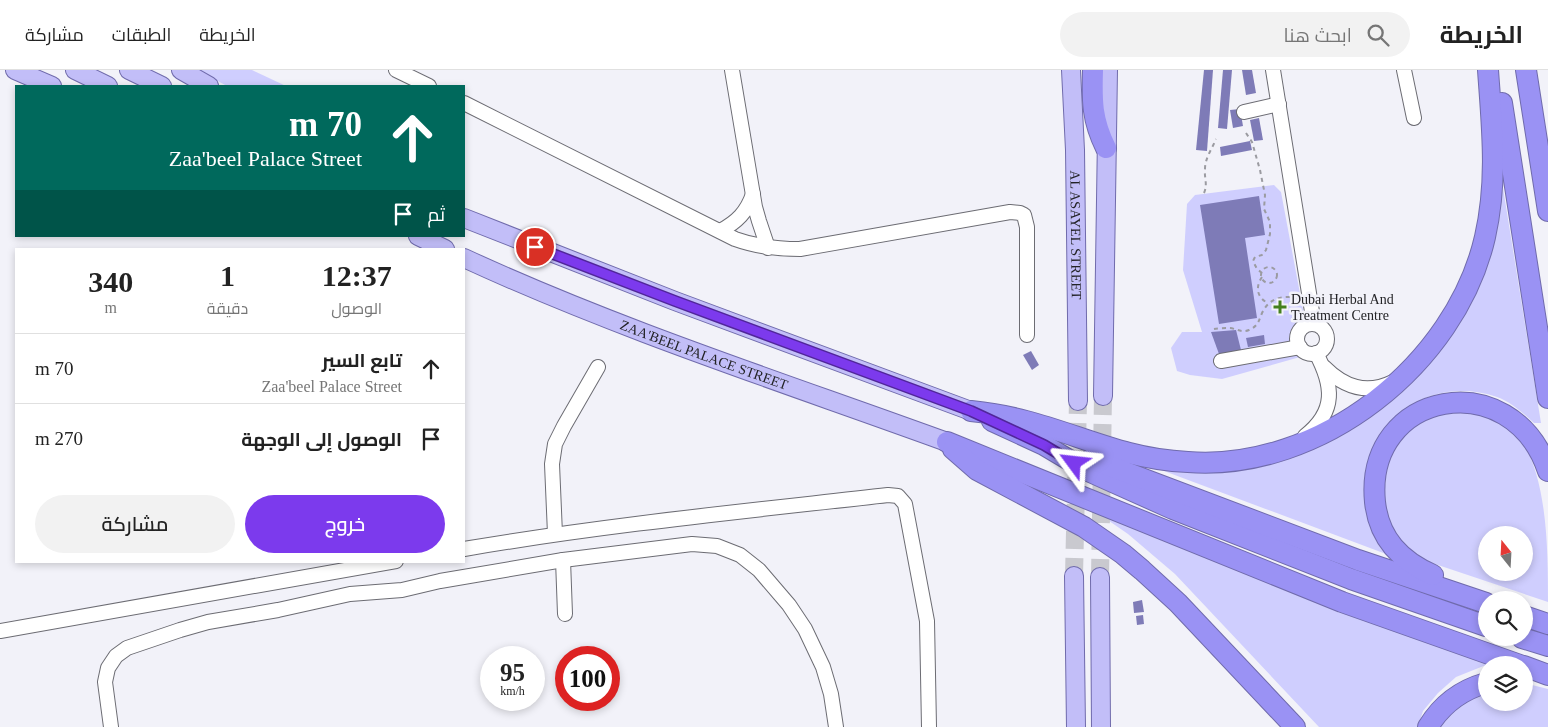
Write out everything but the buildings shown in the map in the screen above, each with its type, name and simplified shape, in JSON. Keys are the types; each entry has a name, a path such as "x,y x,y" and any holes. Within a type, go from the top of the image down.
{"highway":[{"path":"1093,70 1094,116 1106,148"},
{"path":"971,411 1025,420 1129,453 1191,462 1222,462 1253,458 1311,439 1338,426 1364,410 1403,377 1434,342 1456,310 1473,275 1485,238 1492,200 1494,162 1488,70"},
{"path":"1494,70 1502,101 1548,398"},
{"path":"1526,70 1548,211"},
{"path":"1478,599 1417,568 1402,557 1390,544 1376,511 1374,493 1375,471 1382,450 1394,432 1417,414 1449,403 1470,403 1490,407 1508,416 1524,429 1537,446 1548,471"},
{"path":"971,411 1044,445 1086,470 1173,509 1355,570 1478,601"},
{"path":"947,442 1342,602 1495,656"},
{"path":"947,442 977,470 1084,527 1136,564 1178,603 1295,727"},
{"path":"1355,570 1478,623"},
{"path":"1533,619 1548,624"},
{"path":"1533,641 1548,646"},
{"path":"1533,669 1548,675"},
{"path":"1533,682 1548,685"},
{"path":"1428,727 1440,710 1457,695 1478,686"}],"main road":[{"path":"15,70 50,85"},
{"path":"75,70 106,85"},
{"path":"129,70 160,85"},
{"path":"181,70 207,85"},
{"name":"AL ASAYEL STREET","path":"1071,70 1075,150 1078,401"},
{"name":"AL ASAYEL STREET","path":"1102,396 1108,70"},
{"path":"465,218 665,297 971,411"},
{"path":"420,237 442,248"},
{"name":"ZAA'BEEL PALACE STREET","path":"465,258 656,337 947,442"},
{"path":"1074,576 1076,727"},
{"path":"1100,577 1100,727"}],"street":[{"path":"396,70 427,85"},
{"path":"732,70 753,193 759,221 768,248"},
{"path":"1274,70 1314,324"},
{"path":"1404,70 1414,118"},
{"path":"465,104 735,239 752,245 768,248 818,246 1010,212 1020,213 1024,215 1026,227 1027,334"},
{"path":"1244,112 1279,104"},
{"path":"720,231 732,225 742,216 749,205 753,193"},
{"path":"1283,449 1310,433 1321,420 1330,396 1329,385 1319,359 1326,345 1327,338 1321,326 1308,324 1299,331 1297,342 1300,347 1319,359 1333,375 1346,384 1360,388 1375,387 1390,384 1403,377"},
{"path":"1221,361 1300,347"},
{"path":"555,534 552,464 555,444 598,367"},
{"path":"465,549 555,534 888,495 898,496 905,504 927,621 929,727"},
{"path":"111,727 105,689 106,675 116,656 134,645 208,622 278,610 334,596 411,588 440,581 563,560 692,544 717,546 740,556 759,570 789,605 805,629 823,667 831,694 836,727"},
{"path":"563,560 565,614"},
{"path":"0,631 385,563"}],"path":[{"path":"1246,133 1252,142 1260,170 1265,195 1264,210 1270,222 1270,234 1266,250 1255,257 1253,261 1257,269 1262,273"},
{"path":"1204,193 1207,184 1205,175 1206,162 1216,139"},
{"path":"1262,276 1266,282 1272,282 1277,277 1277,273 1276,270 1270,267 1263,270 1259,281 1258,292 1268,304"},
{"path":"1214,329 1228,328 1246,331 1251,329 1260,321 1262,312 1268,304 1277,298 1287,296 1311,303"}],"shaded area":[{"path":"197,70 252,70 284,85 225,85"},
{"path":"1274,185 1281,192 1304,315 1296,335 1296,344 1300,357 1222,379 1190,375 1177,371 1171,348 1182,332 1202,332 1183,270 1187,204 1195,195"},
{"path":"1503,188 1541,423 1534,423 1517,408 1502,399 1470,391 1444,393 1421,400 1400,413 1383,431 1371,453 1365,478 1365,505 1368,518 1386,554 1148,465 1315,447 1352,428 1382,409 1407,388 1427,367 1447,339 1498,215"},
{"path":"1484,412 1516,433 1527,449 1540,490 1548,559 1548,602 1533,597 1533,591 1515,591 1486,581 1533,581 1533,526 1478,526 1478,578 1429,562 1408,549 1393,536 1382,514 1389,450 1401,433 1434,414"},
{"path":"1099,514 1301,595 1478,659 1478,668 1456,677 1438,693 1423,711 1418,727 1319,727 1175,574 1128,534"},
{"path":"1533,685 1548,689 1548,727 1435,727 1478,689 1478,711 1533,711"}],"tunnel":[{"path":"1100,577 1103,396"},
{"path":"1074,576 1078,401"}],"place":[{"name":"Dubai Herbal And Treatment Centre","path":"1280,307"}],"route":[{"path":"535,247 971,411 1044,445 1074,463"}]}
